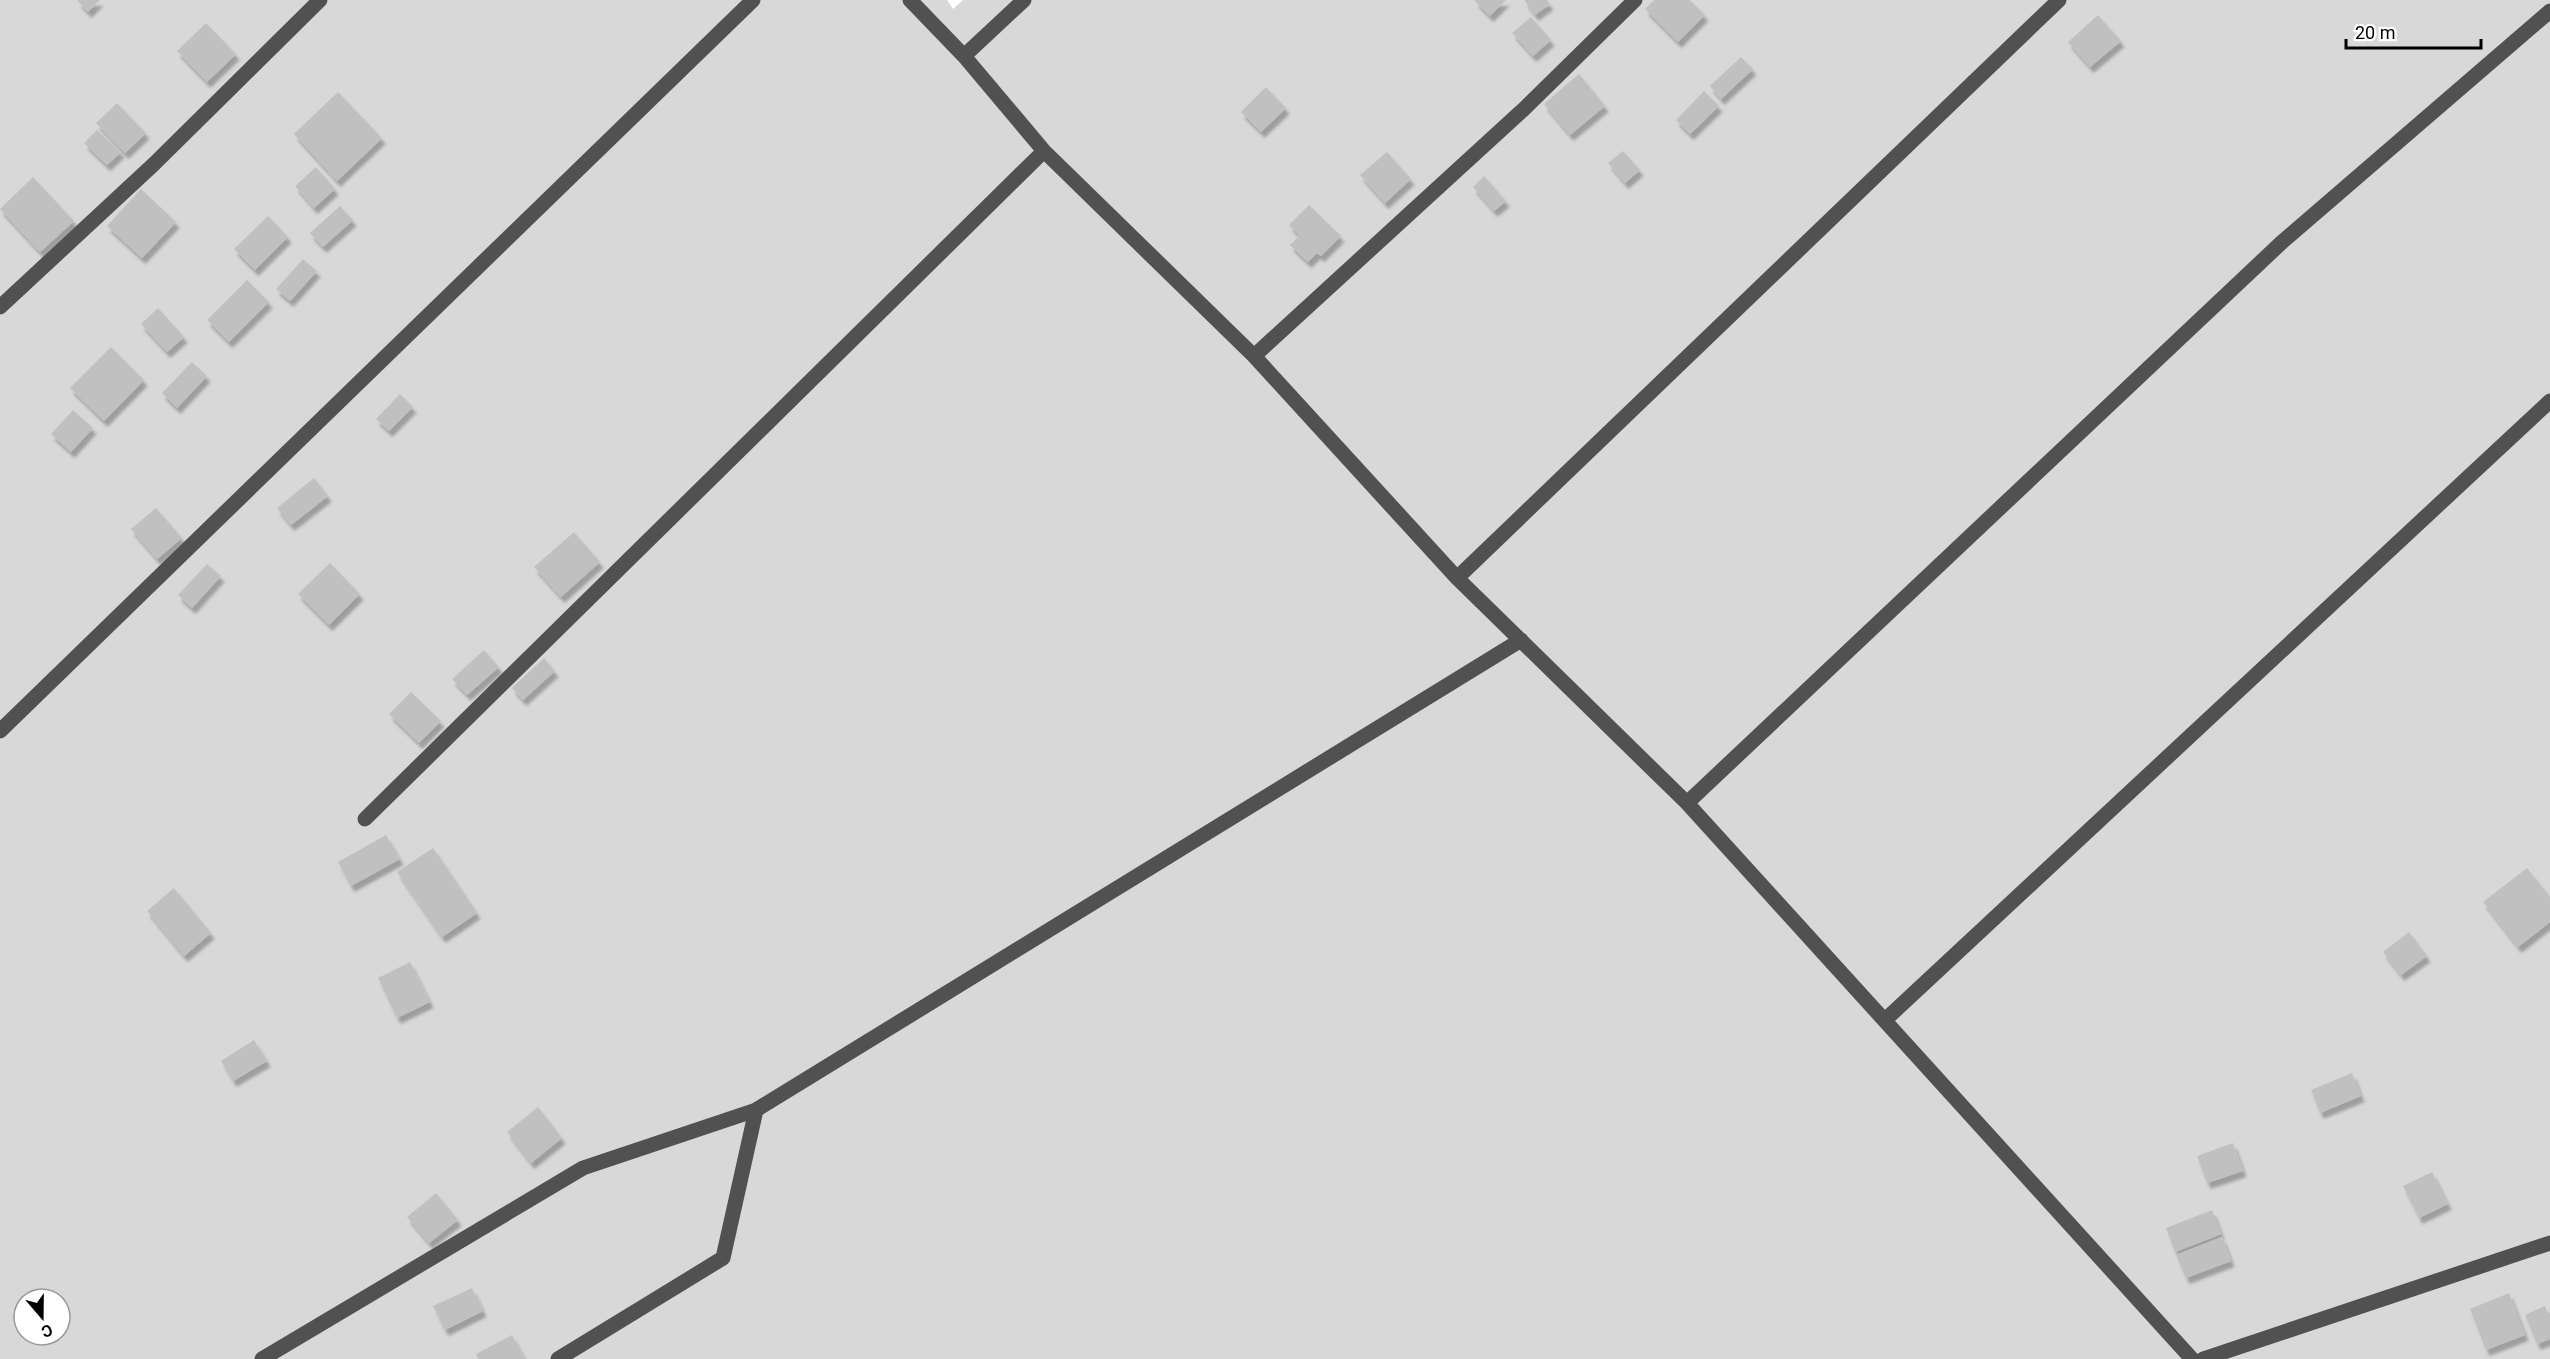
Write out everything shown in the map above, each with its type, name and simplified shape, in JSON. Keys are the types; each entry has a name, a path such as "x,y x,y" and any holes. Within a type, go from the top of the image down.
{"street":[{"path":"0,307 154,164 320,0"},
{"path":"0,731 753,0"},
{"path":"910,0 964,56 1044,151 1254,356 1457,578 1687,803 2192,1359"},
{"path":"964,56 1024,0"},
{"path":"1254,356 1525,108 1635,0"},
{"path":"1457,578 2059,0"},
{"path":"1687,803 2282,243 2550,11"},
{"path":"365,819 1044,151"},
{"path":"1885,1020 2550,401"},
{"path":"262,1359 583,1168 756,1110 1521,640"},
{"path":"558,1359 723,1258 756,1110"},
{"path":"2203,1359 2550,1243"}],"shaded area":[{"path":"0,0 947,0 953,9 963,0 2550,0 2550,1359 0,1359"}],"building":[{"path":"77,0 100,0 88,12"},
{"path":"1474,0 1506,0 1490,16"},
{"path":"1524,0 1547,0 1550,4 1535,15"},
{"path":"1654,0 1690,0 1705,15 1678,42 1645,9"},
{"path":"2098,15 2121,41 2090,67 2068,42"},
{"path":"1531,17 1551,40 1533,56 1512,33"},
{"path":"206,23 236,54 207,82 177,51"},
{"path":"1741,57 1753,69 1721,99 1710,86"},
{"path":"1579,74 1605,106 1570,135 1544,104"},
{"path":"1266,87 1286,108 1261,132 1241,112"},
{"path":"1704,91 1719,106 1690,134 1676,120"},
{"path":"338,92 382,138 337,181 294,134"},
{"path":"117,103 146,133 125,153 96,123"},
{"path":"97,130 121,152 107,165 84,143"},
{"path":"1623,151 1640,170 1625,183 1608,163"},
{"path":"1387,152 1411,179 1385,203 1360,175"},
{"path":"316,167 335,189 314,208 295,186"},
{"path":"1484,176 1506,201 1494,211 1473,187"},
{"path":"33,177 74,221 40,252 0,209"},
{"path":"141,189 176,222 142,258 107,226"},
{"path":"1309,205 1341,236 1321,256 1317,253 1308,262 1290,245 1299,236 1315,250 1289,225"},
{"path":"340,206 353,220 323,247 310,233"},
{"path":"268,216 288,237 255,270 234,249"},
{"path":"303,259 317,271 290,301 276,289"},
{"path":"247,280 269,302 229,342 207,320"},
{"path":"158,308 184,337 167,352 141,324"},
{"path":"111,347 144,380 104,421 70,388"},
{"path":"192,362 207,376 177,408 162,393"},
{"path":"400,394 413,407 389,431 376,419"},
{"path":"73,410 93,428 71,452 51,434"},
{"path":"314,478 328,496 291,525 277,508"},
{"path":"156,508 182,538 157,559 131,529"},
{"path":"574,532 600,562 561,597 534,567"},
{"path":"330,563 360,594 329,625 298,594"},
{"path":"207,564 221,576 192,608 178,595"},
{"path":"484,650 499,667 467,695 452,679"},
{"path":"544,658 555,671 523,700 512,688"},
{"path":"411,692 441,721 419,743 389,714"},
{"path":"386,835 400,859 351,886 338,862"},
{"path":"433,848 477,913 442,937 397,872"},
{"path":"2527,868 2550,897 2550,922 2518,947 2483,902"},
{"path":"174,888 211,933 184,956 147,911"},
{"path":"2409,932 2427,956 2401,975 2383,952"},
{"path":"410,962 430,1002 397,1018 378,978"},
{"path":"254,1040 267,1061 233,1081 221,1061"},
{"path":"2352,1073 2361,1096 2320,1113 2311,1090"},
{"path":"538,1107 562,1138 531,1163 507,1132"},
{"path":"2233,1143 2243,1171 2207,1183 2197,1156"},
{"path":"2432,1172 2448,1204 2419,1218 2403,1186"},
{"path":"436,1193 458,1220 429,1243 407,1217"},
{"path":"2212,1210 2221,1234 2175,1252 2166,1228"},
{"path":"2222,1237 2231,1261 2186,1278 2176,1255"},
{"path":"472,1288 483,1311 445,1330 433,1306"},
{"path":"2509,1293 2525,1335 2486,1350 2470,1309"},
{"path":"2545,1306 2550,1318 2550,1339 2537,1344 2525,1315"},
{"path":"512,1335 525,1359 478,1359 476,1354"}]}
